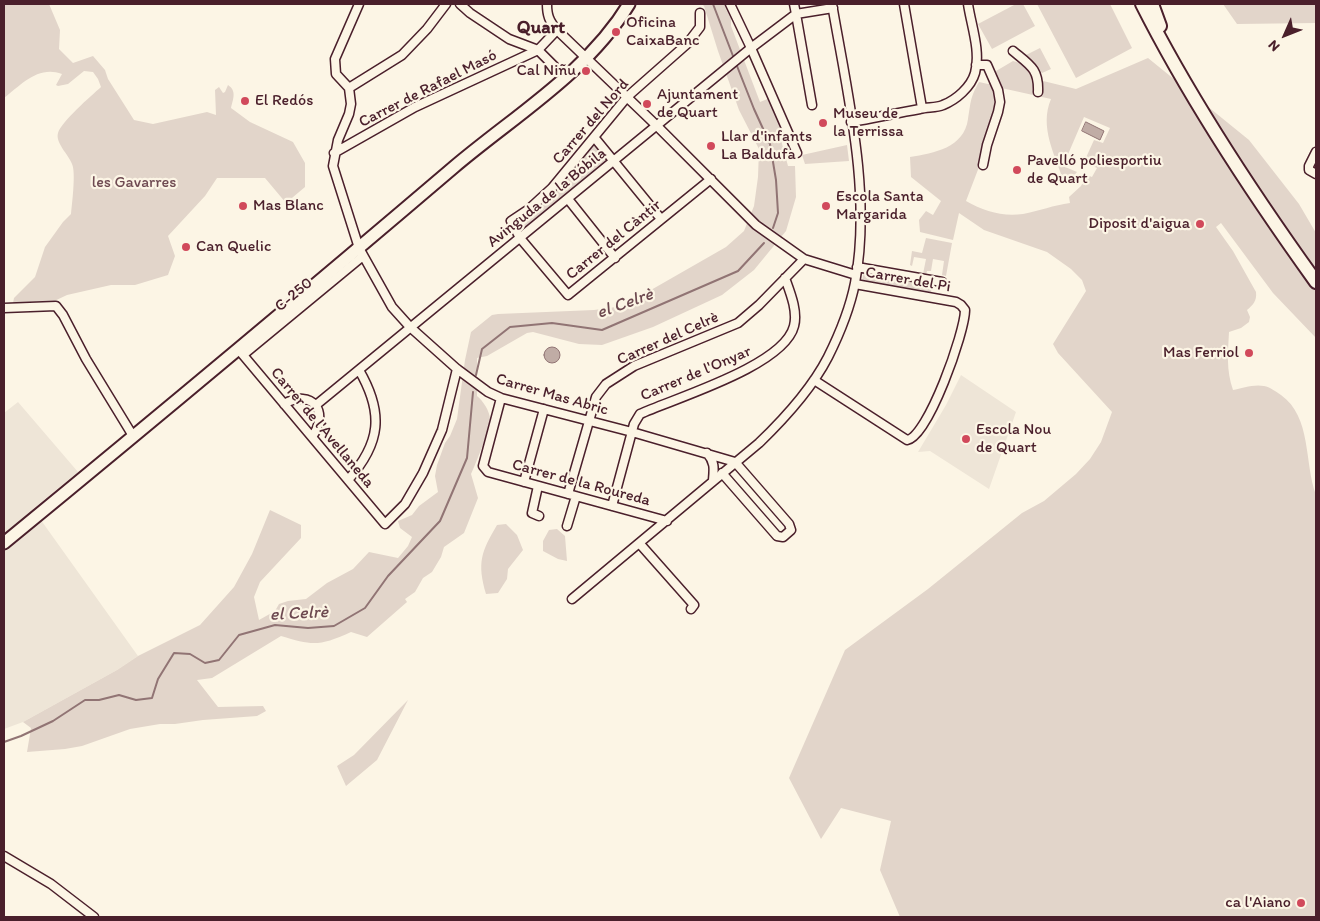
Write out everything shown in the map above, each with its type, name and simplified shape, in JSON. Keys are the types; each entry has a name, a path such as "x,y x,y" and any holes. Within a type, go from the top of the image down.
{"main road":[{"name":"C-250","path":"4,544 133,436 241,352 361,252 478,146 527,111 602,42 629,4"},
{"path":"1136,4 1150,21"},
{"path":"1142,4 1192,96 1242,176 1316,282"},
{"path":"1152,4 1164,35 1190,82 1192,96"}],"street":[{"path":"334,153 351,104 349,88 336,74 335,59 359,4"},
{"path":"349,88 402,55 427,29 446,4"},
{"path":"460,4 470,13 509,39 538,50 565,77"},
{"name":"Carrer del Pi","path":"546,4 550,23 557,30 658,126 756,225 804,260 857,271 942,282"},
{"path":"730,4 797,154"},
{"path":"794,4 812,105"},
{"path":"904,4 922,108"},
{"path":"852,122 941,106 952,101 964,90 971,80 976,66 976,47 968,4"},
{"path":"572,600 759,443 785,417 814,380 828,358 843,322 855,284 861,224 859,184 852,122 832,6 796,14"},
{"name":"Carrer del Nord","path":"520,238 511,221 529,209 552,188 627,97 687,44 700,27 700,13"},
{"name":"Avinguda de la Bóbila","path":"316,405 751,48 796,14"},
{"name":"Carrer de Rafael Masó","path":"334,153 415,107 538,50 557,30"},
{"path":"1013,52 1030,65 1037,74 1038,92"},
{"path":"976,66 987,65 998,90 1000,102 986,145 983,165"},
{"path":"594,137 661,219"},
{"path":"1316,152 1309,166 1310,170 1316,174"},
{"name":"Carrer Mas Abric","path":"334,153 333,166 361,252 392,307 457,369 488,392 501,398 589,420 735,462"},
{"name":"Carrer del Càntir","path":"520,238 568,295 711,179"},
{"path":"568,199 614,258"},
{"name":"Carrer del Celrè","path":"567,526 589,420 596,397 606,384 634,366 738,323 804,260"},
{"name":"Carrer de l'Onyar","path":"612,506 634,424 640,414 744,372 767,358 792,332 795,325 795,310 785,278"},
{"name":"Carrer del Pi","path":"814,380 906,440 912,439 916,436 927,418 954,356 965,318 965,310 961,305 956,302 855,284"},
{"path":"4,308 56,306 133,436"},
{"name":"Carrer de l'Avellaneda","path":"241,352 385,524 405,504 423,473 442,430 457,369"},
{"path":"348,480 369,453 376,420 370,389 359,370"},
{"name":"Carrer de la Roureda","path":"501,398 483,466 488,472 667,521"},
{"path":"284,404 293,399 302,399 310,400 316,405 320,421 318,430 312,437"},
{"path":"524,482 544,409"},
{"path":"707,453 713,460 713,480"},
{"path":"722,473 777,536 783,537 791,530 789,524 735,462"},
{"path":"538,486 532,513 539,516"},
{"path":"640,544 694,605 691,609"},
{"path":"4,856 51,884 94,917"}],"shaded area":[{"path":"1086,122 1104,131 1100,140 1082,131"},
{"path":"549,347 555,347 560,352 558,361 549,363 544,358 544,352"},
{"name":"Escola Nou de Quart","path":"961,375 1016,412 989,489 930,451 918,452 946,405"},
{"path":"18,402 78,472 33,509 138,656 117,670 23,722 4,729 4,413"}],"green space":[{"name":"les Gavarres","path":"4,4 49,4 60,30 59,49 73,63 93,56 105,70 108,79 134,120 153,124 207,112 216,115 215,90 219,87 223,93 228,85 233,90 231,108 250,122 293,142 305,163 305,187 286,203 265,178 217,178 205,196 168,236 175,256 168,275 135,285 111,285 67,295 48,304 17,306 13,303 14,298 35,277 45,247 71,214 74,174 70,160 58,141 58,133 70,116 101,87 93,72 84,71 68,84 58,86 56,85 62,74 45,72 23,82 4,98"},
{"path":"702,4 728,4 731,9 731,26 760,102 770,98 787,139 781,140 788,166 795,166 796,197 786,231 754,270 722,295 653,327 602,345 579,344 533,332 527,333 487,356 477,358 477,396 486,407 490,420 479,456 471,474 478,498 464,533 444,547 441,557 432,572 423,578 415,592 405,599 407,602 367,637 351,632 324,642 309,643 281,636 212,678 197,680 218,707 263,706 266,711 257,716 160,724 130,729 82,746 27,752 31,728 23,722 117,670 138,656 200,625 234,587 252,554 270,510 301,525 301,538 260,582 254,597 259,620 275,611 279,604 306,599 327,583 353,569 369,552 398,558 408,546 412,537 400,528 398,521 412,515 419,506 438,492 435,476 437,465 457,419 471,332 492,315 594,310 623,306 726,247 744,231 754,206 759,149 739,110"},
{"path":"1016,4 1023,4 1035,26 992,49 978,24"},
{"path":"1037,4 1110,4 1132,48 1076,78"},
{"path":"1223,4 1316,4 1316,23 1237,24"},
{"path":"1040,48 1051,69 1042,73 1024,56"},
{"path":"1148,58 1249,140 1299,204 1316,233 1316,338 1273,293 1221,223 1216,227 1233,251 1256,292 1254,302 1247,310 1250,317 1249,322 1241,328 1229,332 1228,368 1233,390 1252,386 1266,387 1281,395 1291,404 1303,428 1316,495 1316,917 900,917 880,870 891,821 841,808 821,839 789,778 845,650 928,589 1022,513 1044,501 1076,474 1090,459 1101,442 1112,412 1058,353 1053,344 1086,291 1082,280 1071,269 1047,252 984,230 959,213 953,240 920,232 919,220 926,211 933,215 941,201 911,177 910,157 938,151 961,137 968,119 971,100 979,82 988,84 994,81 991,74 1013,61 1023,64 1039,80 1076,89","holes":["997,87 1051,99 1048,109 1047,130 1064,182 1070,180 1077,172 1063,166 1084,117 1110,128 1103,143 1094,140 1084,162 1097,168 1092,177 1087,175 1081,186 1069,197 1070,203 1023,214 1008,215 993,212 966,201 979,167 983,165 1000,102"]},
{"path":"593,143 609,161 522,233 516,223 531,212"},
{"path":"847,145 849,161 805,164 802,155"},
{"path":"926,238 952,243 946,276 942,275 944,261 933,259 931,271 927,271 926,275 923,274 926,259 914,257 912,266 910,265 912,251 922,253"},
{"path":"864,271 933,282 931,293 862,281"},
{"path":"506,524 517,535 523,550 508,569 507,579 498,593 486,594 481,566 484,551 497,525"},
{"path":"557,529 565,536 567,561 558,559 543,551 543,541 549,530"},
{"path":"408,700 377,760 346,786 337,766 354,755"}],"waterway":[{"name":"el Celrè","path":"713,4 733,56"},
{"name":"el Celrè","path":"737,66 770,144 776,180 778,213 773,228"},
{"name":"el Celrè","path":"476,375 482,349 510,327 552,323 602,330 738,271 764,243"},
{"name":"el Celrè","path":"4,742 53,721 85,700 99,700 119,695 136,700 152,698 158,679 174,653 190,654 205,663 219,660 239,635 275,625 308,628 334,626 365,608 388,576 440,521 467,458 473,392"}],"place":[{"name":"Oficina CaixaBanc","path":"616,32"},
{"name":"Cal Niñu","path":"586,71"},
{"name":"El Redós","path":"245,101"},
{"name":"Ajuntament de Quart","path":"647,104"},
{"name":"Museu de la Terrissa","path":"823,123"},
{"name":"Llar d'infants La Baldufa","path":"711,146"},
{"name":"Pavelló poliesportiu de Quart","path":"1017,170"},
{"name":"Mas Blanc","path":"243,206"},
{"name":"Escola Santa Margarida","path":"826,206"},
{"name":"Diposit d'aigua","path":"1200,224"},
{"name":"Can Quelic","path":"186,247"},
{"name":"Mas Ferriol","path":"1249,353"},
{"name":"Escola Nou de Quart","path":"966,439"},
{"name":"ca l'Aiano","path":"1301,903"}],"district":[{"name":"Quart","path":"541,28"}]}
